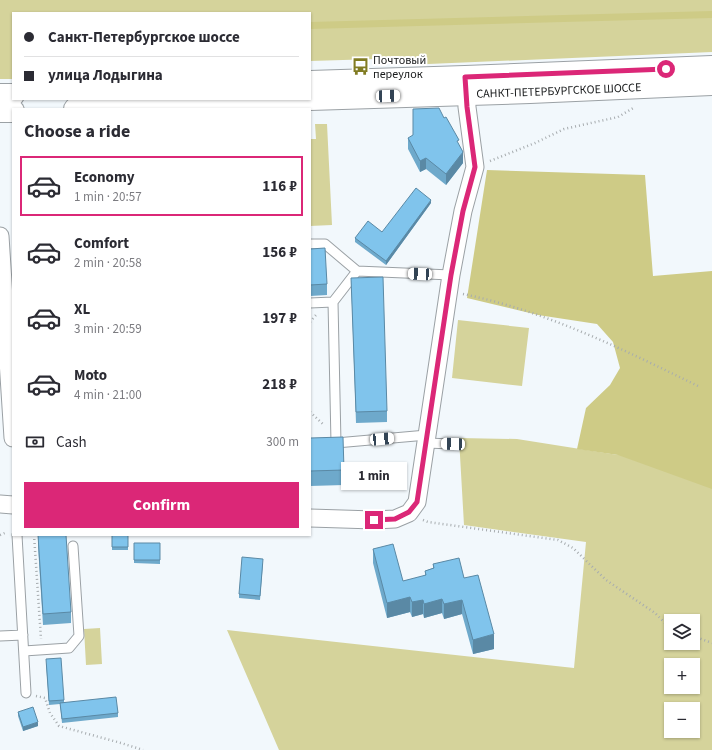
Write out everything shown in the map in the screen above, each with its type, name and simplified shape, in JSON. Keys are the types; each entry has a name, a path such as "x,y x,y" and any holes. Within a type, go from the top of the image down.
{"main road":[{"name":"САНКТ-ПЕТЕРБУРГСКОЕ ШОССЕ","path":"311,99 712,67"},
{"name":"САНКТ-ПЕТЕРБУРГСКОЕ ШОССЕ","path":"311,82 466,86 712,84"},
{"path":"0,95 12,94"},
{"path":"98,108 278,100"},
{"path":"0,111 12,111"}],"street":[{"path":"311,518 374,520 395,519 413,507 427,439 450,283 463,211 475,167 467,107 466,86"},
{"path":"0,236 8,277 12,406"},
{"path":"0,504 12,505"}],"lane":[{"path":"311,244 325,244 357,271 450,283"},
{"path":"336,443 334,302 357,271"},
{"path":"311,303 334,302"},
{"path":"311,444 427,439 453,444"},
{"path":"17,536 26,693"},
{"path":"24,651 69,648 79,636 73,546"},
{"path":"0,636 23,635"}],"path":[{"path":"475,167 536,143 564,129 618,117 636,106"},
{"path":"450,283 477,297 546,317 698,386"},
{"path":"413,507 428,522 558,540 573,548 606,580 655,613 664,622"},
{"path":"34,536 41,650"},
{"path":"34,544 42,544"},
{"path":"700,639 712,643"},
{"path":"26,693 44,698 50,713 60,726 143,750"}],"shaded area":[{"path":"0,0 712,0 712,52 405,65 376,59 311,61 311,12 12,12 12,79 0,79"},
{"path":"712,11 712,18 311,29 311,22"},
{"path":"315,124 327,124 332,225 311,226 311,139 316,139"},
{"path":"487,170 645,175 653,276 712,271 712,489 618,455 577,449 586,408 610,385 620,368 613,342 597,324 538,315 467,298"},
{"path":"458,320 529,328 522,386 452,378"},
{"path":"712,434 712,750 279,750 227,630 574,668 586,542 464,525 459,438 517,439 618,455"},
{"path":"100,628 102,664 86,665 84,629"}],"building":[{"path":"439,108 459,140 457,141 463,152 446,174 426,158 420,161 408,138 413,135 413,109"},
{"path":"416,188 431,200 386,261 355,238 368,221 382,232"},
{"path":"325,248 327,284 311,285 311,249"},
{"path":"383,277 387,411 356,412 351,278"},
{"path":"343,437 344,470 311,471 311,438"},
{"path":"38,536 66,536 71,612 43,614"},
{"path":"112,536 128,536 128,547 112,547"},
{"path":"134,543 160,543 160,560 134,560"},
{"path":"393,544 403,581 426,575 425,571 434,568 433,564 459,558 464,578 478,575 494,634 473,640 462,600 444,604 442,599 424,604 423,600 412,602 410,597 387,603 373,549"},
{"path":"242,557 263,559 260,596 239,594"},
{"path":"61,658 64,700 49,701 46,659"},
{"path":"116,697 118,713 62,719 60,703"},
{"path":"33,707 38,722 23,727 18,712"}],"place":[{"name":"Почтовый переулок","path":"360,67"}],"route":[{"path":"374,520 395,519 409,512 417,502 451,275 463,211 475,167 467,107 465,77 666,69"}]}
